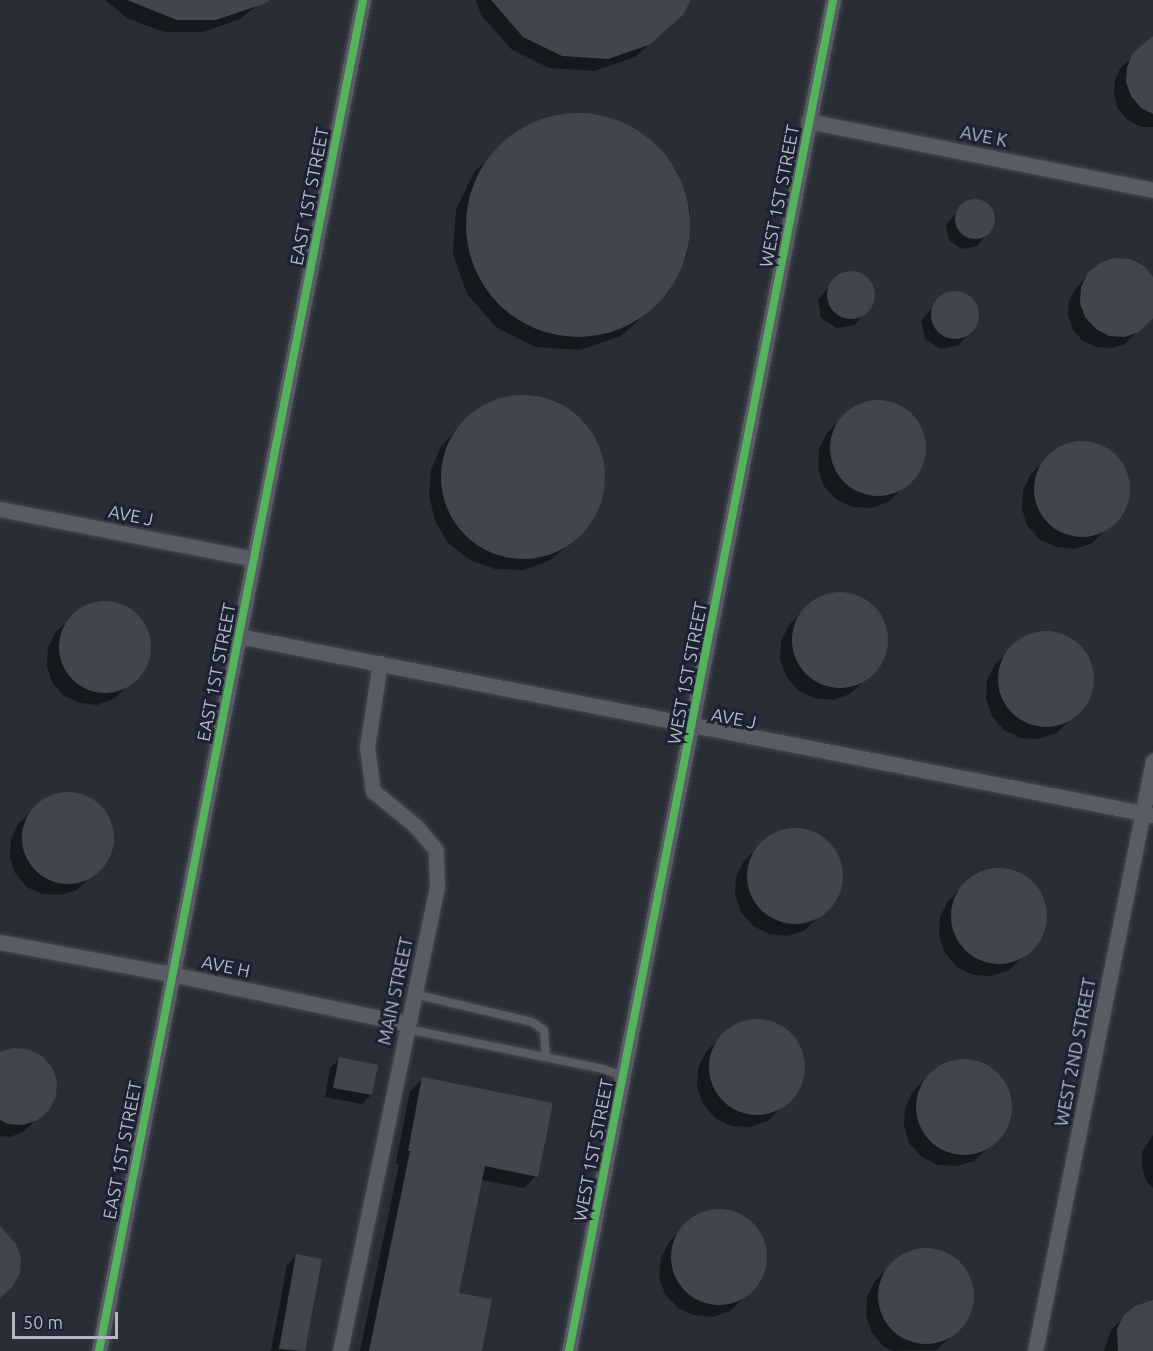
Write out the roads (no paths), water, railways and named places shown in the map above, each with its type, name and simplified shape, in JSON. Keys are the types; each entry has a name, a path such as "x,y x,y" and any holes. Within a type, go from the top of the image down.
{"street":[{"name":"EAST 1ST STREET","path":"99,1351 363,0"},
{"name":"WEST 1ST STREET","path":"568,1351 833,0"},
{"name":"AVE K","path":"808,121 1153,190"},
{"name":"AVE J","path":"0,509 254,560"},
{"name":"AVE J","path":"238,636 1148,814"},
{"name":"MAIN STREET","path":"340,1351 437,887 436,850 417,826 373,791 367,747 380,663"},
{"name":"WEST 2ND STREET","path":"1035,1351 1148,814 1153,760"},
{"name":"AVE H","path":"0,942 171,974 407,1027"}],"lane":[{"path":"414,994 532,1022 544,1030 546,1057"},
{"path":"407,1027 603,1069 623,1076"}]}
